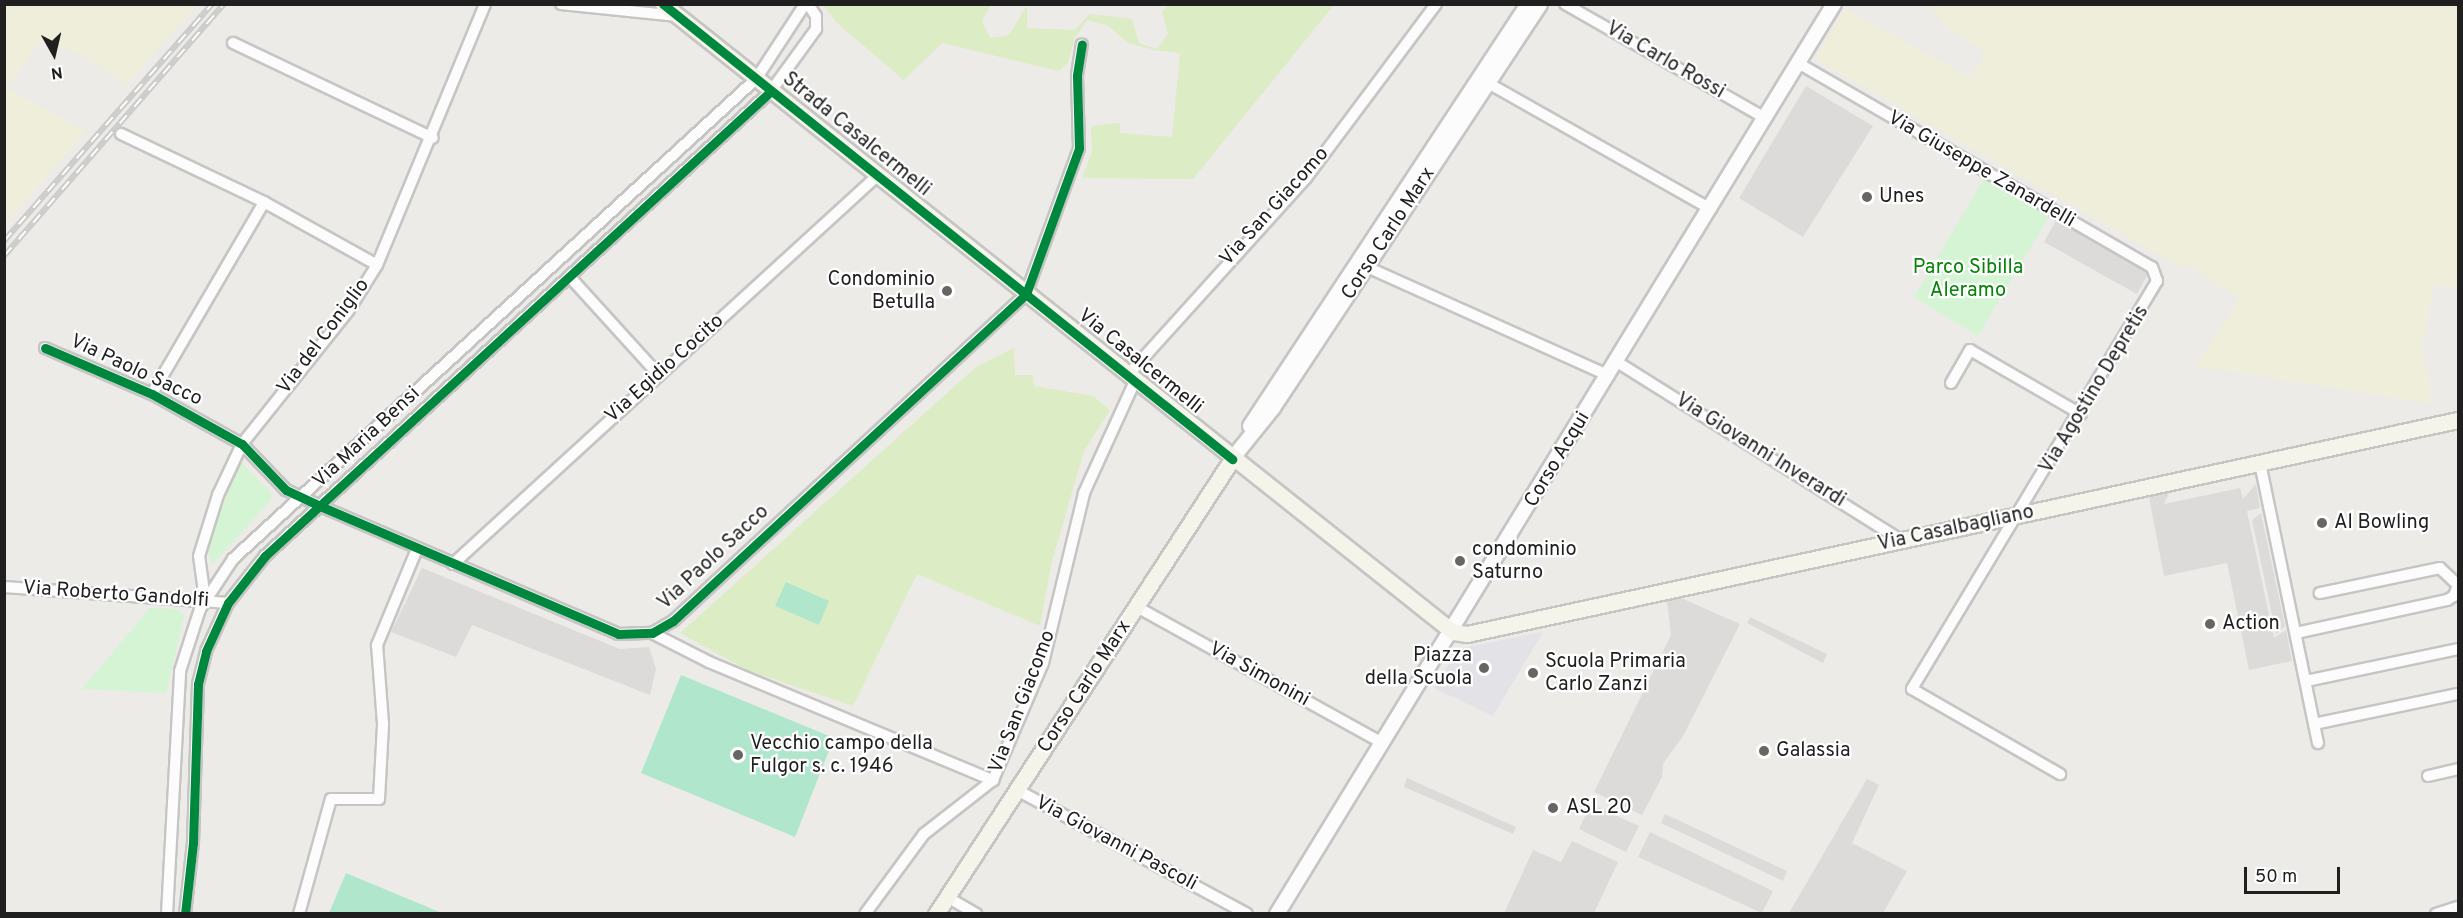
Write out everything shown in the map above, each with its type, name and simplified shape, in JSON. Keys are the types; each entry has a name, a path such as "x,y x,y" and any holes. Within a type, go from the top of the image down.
{"main road":[{"name":"Strada Casalcermelli","path":"663,4 1026,294"},
{"name":"Via Casalcermelli","path":"1026,294 1453,632"},
{"name":"Via Casalbagliano","path":"1453,632 1467,633 2458,420"},
{"name":"Corso Carlo Marx","path":"936,914 1232,459"}],"street":[{"name":"Via del Coniglio","path":"205,600 199,556 242,444 348,311 377,266 433,138 485,4"},
{"path":"561,4 678,16"},
{"name":"Via Maria Bensi","path":"166,914 174,846 177,691 187,645 205,600 243,547 756,79 807,4 816,16 816,29 771,91 254,568 228,603 206,651 198,684 193,843 185,914"},
{"name":"Via San Giacomo","path":"865,914 924,834 993,780 1043,663 1084,493 1131,378 1306,178 1436,4"},
{"name":"Corso Carlo Marx","path":"1232,459 1263,402 1528,4"},
{"name":"Corso Carlo Marx","path":"1232,459 1273,408 1540,4"},
{"name":"Via Carlo Rossi","path":"1565,4 1765,118"},
{"name":"Corso Acqui","path":"1277,914 1453,632 1834,4"},
{"path":"233,43 433,138"},
{"name":"Via Paolo Sacco","path":"45,348 152,394 242,444 286,490 320,507 618,634 652,633 673,621 1026,294 1079,148 1077,75 1082,44"},
{"name":"Via Giuseppe Zanardelli","path":"1798,63 2152,267 2157,281"},
{"path":"1488,83 1711,209"},
{"path":"121,134 264,202 377,266"},
{"name":"Via Egidio Cocito","path":"453,564 877,176"},
{"path":"152,394 264,202"},
{"path":"1367,267 1609,376"},
{"path":"570,277 659,375"},
{"name":"Via Agostino Depretis","path":"2060,774 1912,689 2019,516 2157,281"},
{"path":"1951,383 1970,350 2080,414"},
{"name":"Via Giovanni Inverardi","path":"1617,362 1902,541"},
{"path":"2260,463 2318,743"},
{"path":"299,914 331,799 379,799 383,723 377,645 417,549"},
{"path":"2296,633 2447,600 2454,596 2458,585 2440,568 2320,593"},
{"name":"Via Roberto Gandolfi","path":"4,587 228,603"},
{"name":"Via Simonini","path":"1137,607 1382,744"},
{"path":"652,633 752,681 993,780"},
{"path":"2306,681 2458,649"},
{"path":"2314,724 2458,694"},
{"path":"2428,776 2458,770"},
{"name":"Via Giovanni Pascoli","path":"1017,790 1247,914"},
{"path":"947,897 977,914"},
{"path":"2436,914 2458,907"}],"shaded area":[{"path":"1806,86 1873,126 1803,237 1739,198"},
{"path":"2059,215 2152,267 2137,294 2044,242"},
{"path":"2256,484 2260,508 2247,511 2274,638 2286,630 2292,661 2249,670 2227,563 2164,576 2149,497 2169,493 2164,504 2240,488 2243,499"},
{"path":"2261,513 2285,626 2276,634 2252,520"},
{"path":"422,568 620,649 649,647 656,669 650,695 472,625 456,657 391,632"},
{"path":"1681,598 1740,624 1683,736 1663,764 1662,777 1642,815 1594,792 1671,635 1667,601"},
{"path":"1750,617 1827,654 1823,663 1747,623"},
{"name":"Piazza della Scuola","path":"1543,632 1493,716 1434,688 1458,649"},
{"path":"1407,778 1516,827 1513,834 1404,787"},
{"path":"1867,779 1879,785 1852,843 1907,871 1883,913 1789,913"},
{"path":"1591,804 1639,826 1626,852 1579,829"},
{"path":"1665,814 1787,871 1783,881 1661,823"},
{"path":"1650,832 1773,891 1762,913 1638,857"},
{"path":"1572,841 1618,862 1594,913 1504,913 1533,850 1561,862"}],"green space":[{"path":"5,4 197,5 127,84 79,53 40,42 6,88 86,131 5,225"},
{"path":"823,5 991,5 982,21 990,38 1009,35 1027,5 1027,28 1075,30 1090,14 1132,19 1139,43 1157,49 1168,34 1162,11 1169,5 1334,5 1193,179 1082,178 1092,152 1091,126 1120,123 1120,133 1172,137 1180,53 1153,50 1128,43 1107,25 1087,20 1075,38 1068,63 1059,71 942,43 904,80 837,23"},
{"path":"1931,5 2458,5 2458,287 2434,285 2422,347 2433,404 2195,366 2240,299 2186,263 2182,268 1815,59 1845,9 1971,78 1985,52 1945,27"},
{"name":"Parco Sibilla Aleramo","path":"1987,174 2052,211 1978,336 1914,297"},
{"path":"1014,348 1015,375 1033,375 1034,386 1093,396 1110,410 1084,451 1051,565 1040,626 917,574 853,706 747,670 680,633 976,367"},
{"path":"241,462 271,493 271,500 212,565 206,546"},
{"path":"786,582 829,601 819,625 775,606"},
{"path":"150,608 178,609 184,616 166,693 82,689"},
{"name":"Vecchio campo della Fulgor s. c. 1946","path":"681,675 834,738 795,837 641,773"},
{"path":"346,873 442,913 329,913"}],"railway":[{"path":"4,241 212,4"},
{"path":"4,256 224,4"}],"cycle path":[{"path":"663,4 1232,459"},
{"path":"45,348 152,394 242,444 286,490 320,506 618,634 652,633 673,621 1026,294 1079,148 1077,75 1082,44"},
{"path":"185,914 193,843 198,684 206,651 228,603 265,556 771,91"}],"place":[{"name":"Unes","path":"1867,197"},
{"name":"Condominio Betulla","path":"947,291"},
{"name":"Al Bowling","path":"2322,523"},
{"name":"condominio Saturno","path":"1460,561"},
{"name":"Action","path":"2210,624"},
{"name":"Piazza della Scuola","path":"1484,668"},
{"name":"Scuola Primaria Carlo Zanzi","path":"1533,673"},
{"name":"Galassia","path":"1764,751"},
{"name":"Vecchio campo della Fulgor s. c. 1946","path":"738,755"},
{"name":"ASL 20","path":"1553,808"}]}
